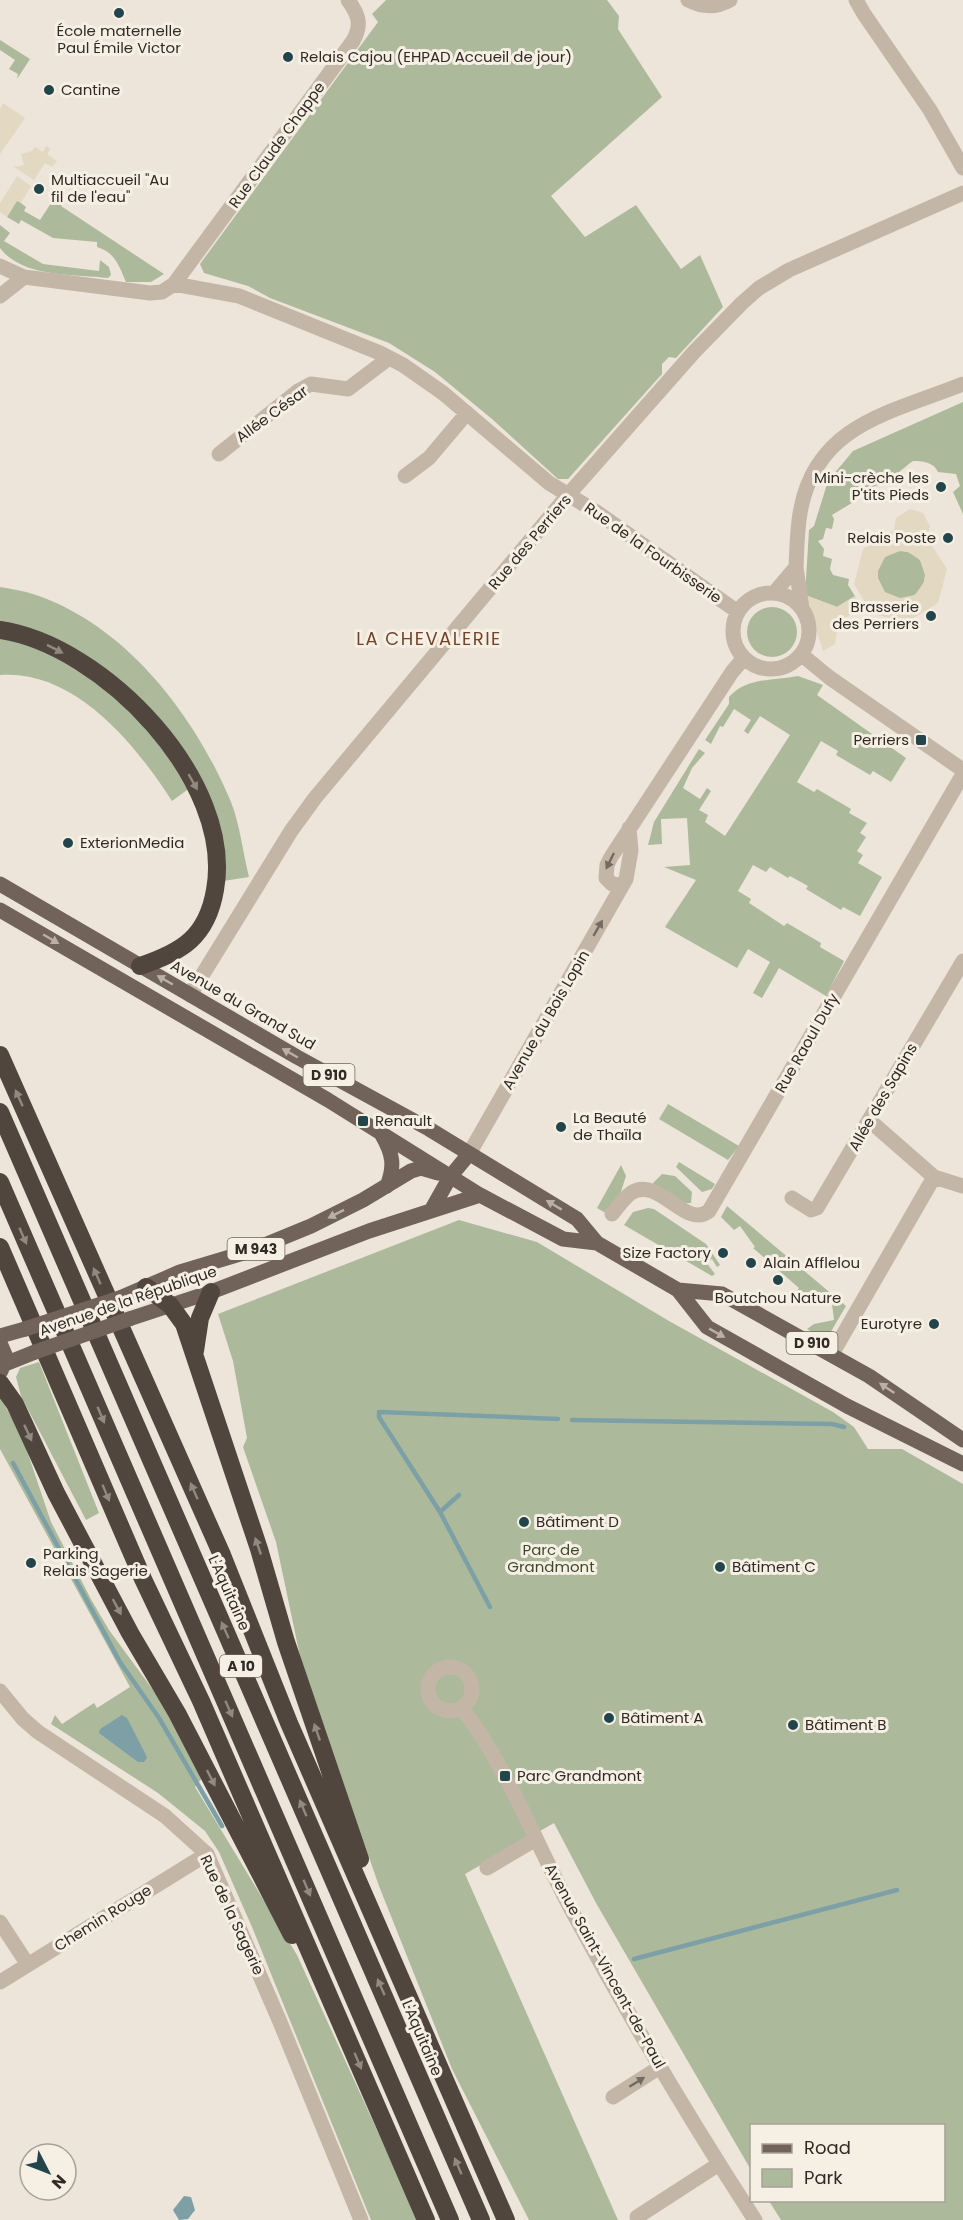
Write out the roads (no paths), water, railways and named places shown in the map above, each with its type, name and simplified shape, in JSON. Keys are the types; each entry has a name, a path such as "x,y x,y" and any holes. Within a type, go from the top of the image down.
{"highway":[{"path":"0,630 14,632 50,646 76,660 116,689 168,743 205,805 218,855 217,882 210,911 196,936 187,945 164,958 140,966"},
{"path":"0,1055 217,1545 290,1723 506,2220"},
{"name":"L'Aquitaine","path":"0,1112 481,2220"},
{"name":"A 10","path":"0,1182 450,2220"},
{"path":"0,1247 143,1580 201,1701 426,2220"},
{"path":"146,1287 170,1305 184,1324 259,1549 286,1642 358,1853 379,1928"},
{"path":"194,1353 200,1318 211,1292"},
{"path":"0,1383 15,1404 56,1493 130,1633 177,1713 287,1926 335,2008"}],"main road":[{"name":"Avenue du Grand Sud","path":"0,884 469,1154"},
{"name":"D 910","path":"0,910 381,1133 480,1195 563,1239 597,1243"},
{"path":"381,1133 393,1157 392,1175 387,1186"},
{"path":"432,1209 450,1177 469,1154"},
{"name":"D 910","path":"469,1154 577,1218 597,1243 678,1290 707,1327 847,1406 963,1464"},
{"name":"Avenue de la République","path":"0,1336 120,1298 180,1272 281,1239 337,1214 411,1171 421,1168 450,1177"},
{"name":"Avenue de la République","path":"2,1368 35,1352 211,1292 432,1209 480,1195"},
{"name":"D 910","path":"678,1290 722,1294 832,1354 961,1435"},
{"name":"Avenue de la République","path":"0,1343 6,1357 2,1368"}],"street":[{"name":"Rue Claude Chappe","path":"174,284 353,41 359,30 359,20 348,0"},
{"path":"688,0 707,7 720,6 730,0"},
{"path":"856,0 930,110 963,168"},
{"name":"Rue des Perriers","path":"190,994 315,798 568,495 694,352 759,288 789,270 963,194"},
{"path":"0,266 24,277 150,293 162,292 174,284"},
{"path":"0,296 24,277"},
{"name":"Rue de la Fourbisserie","path":"174,284 239,296 390,358 424,380 467,413 549,483 738,612"},
{"name":"Allée César","path":"219,454 298,391 311,384 348,389 390,358"},
{"path":"802,609 785,595 774,593 753,597 738,612 734,624 733,636 744,658 765,669 777,669 796,661 808,644 810,630 802,609 796,567 800,509 813,471 830,446 857,427 963,384"},
{"path":"405,476 429,458 467,413"},
{"path":"774,593 796,567"},
{"path":"802,655 830,678 963,772"},
{"path":"622,885 612,885 605,872 611,857 726,681 744,658"},
{"name":"Rue Raoul Dufy","path":"612,1214 632,1193 643,1189 658,1193 694,1215 709,1212 963,772"},
{"name":"Avenue du Bois Lopin","path":"469,1154 622,885 630,863 630,828"},
{"name":"Allée des Sapins","path":"792,1198 811,1209 817,1208 963,960"},
{"path":"870,1121 934,1177 963,1186"},
{"path":"832,1354 934,1177"},
{"name":"Rue de la Sagerie","path":"0,1690 23,1719 38,1732 165,1816 207,1854 280,2022 361,2220"},
{"name":"Avenue Saint-Vincent-de-Paul","path":"462,1708 485,1741 572,1911 660,2067 755,2220"},
{"path":"487,1868 536,1839"},
{"name":"Chemin Rouge","path":"0,1982 207,1854"},
{"path":"0,1922 28,1965"},
{"path":"614,2097 660,2067"},
{"path":"639,2220 637,2217 719,2164"}],"water":[{"path":"122,1715 127,1718 145,1753 147,1758 144,1762 138,1762 99,1733 100,1729"},
{"path":"184,2196 191,2197 195,2210 188,2219 179,2220 173,2210"}],"waterway":[{"path":"440,1512 379,1417 379,1412 558,1419"},
{"path":"572,1420 832,1424 844,1427"},
{"path":"13,1463 120,1662 159,1718 222,1826"},
{"path":"459,1495 440,1512 490,1607"},
{"path":"634,1959 897,1890"}],"place":[{"name":"École maternelle Paul Émile Victor","path":"119,13"},
{"name":"Relais Cajou (EHPAD Accueil de jour)","path":"288,57"},
{"name":"Cantine","path":"49,90"},
{"name":"Multiaccueil \"Au fil de l'eau\"","path":"39,189"},
{"name":"Mini-crèche les P'tits Pieds","path":"941,487"},
{"name":"Relais Poste","path":"948,538"},
{"name":"Brasserie des Perriers","path":"931,616"},
{"name":"Perriers","path":"921,740"},
{"name":"ExterionMedia","path":"68,843"},
{"name":"Renault","path":"363,1121"},
{"name":"La Beauté de Thaïla","path":"561,1127"},
{"name":"Size Factory","path":"723,1253"},
{"name":"Alain Afflelou","path":"751,1263"},
{"name":"Boutchou Nature","path":"778,1280"},
{"name":"Eurotyre","path":"934,1324"},
{"name":"Bâtiment D","path":"524,1522"},
{"name":"Parking Relais Sagerie","path":"31,1563"},
{"name":"Bâtiment C","path":"720,1567"},
{"name":"Bâtiment A","path":"609,1718"},
{"name":"Bâtiment B","path":"793,1725"},
{"name":"Parc Grandmont","path":"505,1776"}],"district":[{"name":"LA CHEVALERIE","path":"429,639"}],"park label":[{"name":"Parc de Grandmont","path":"551,1558"}]}
